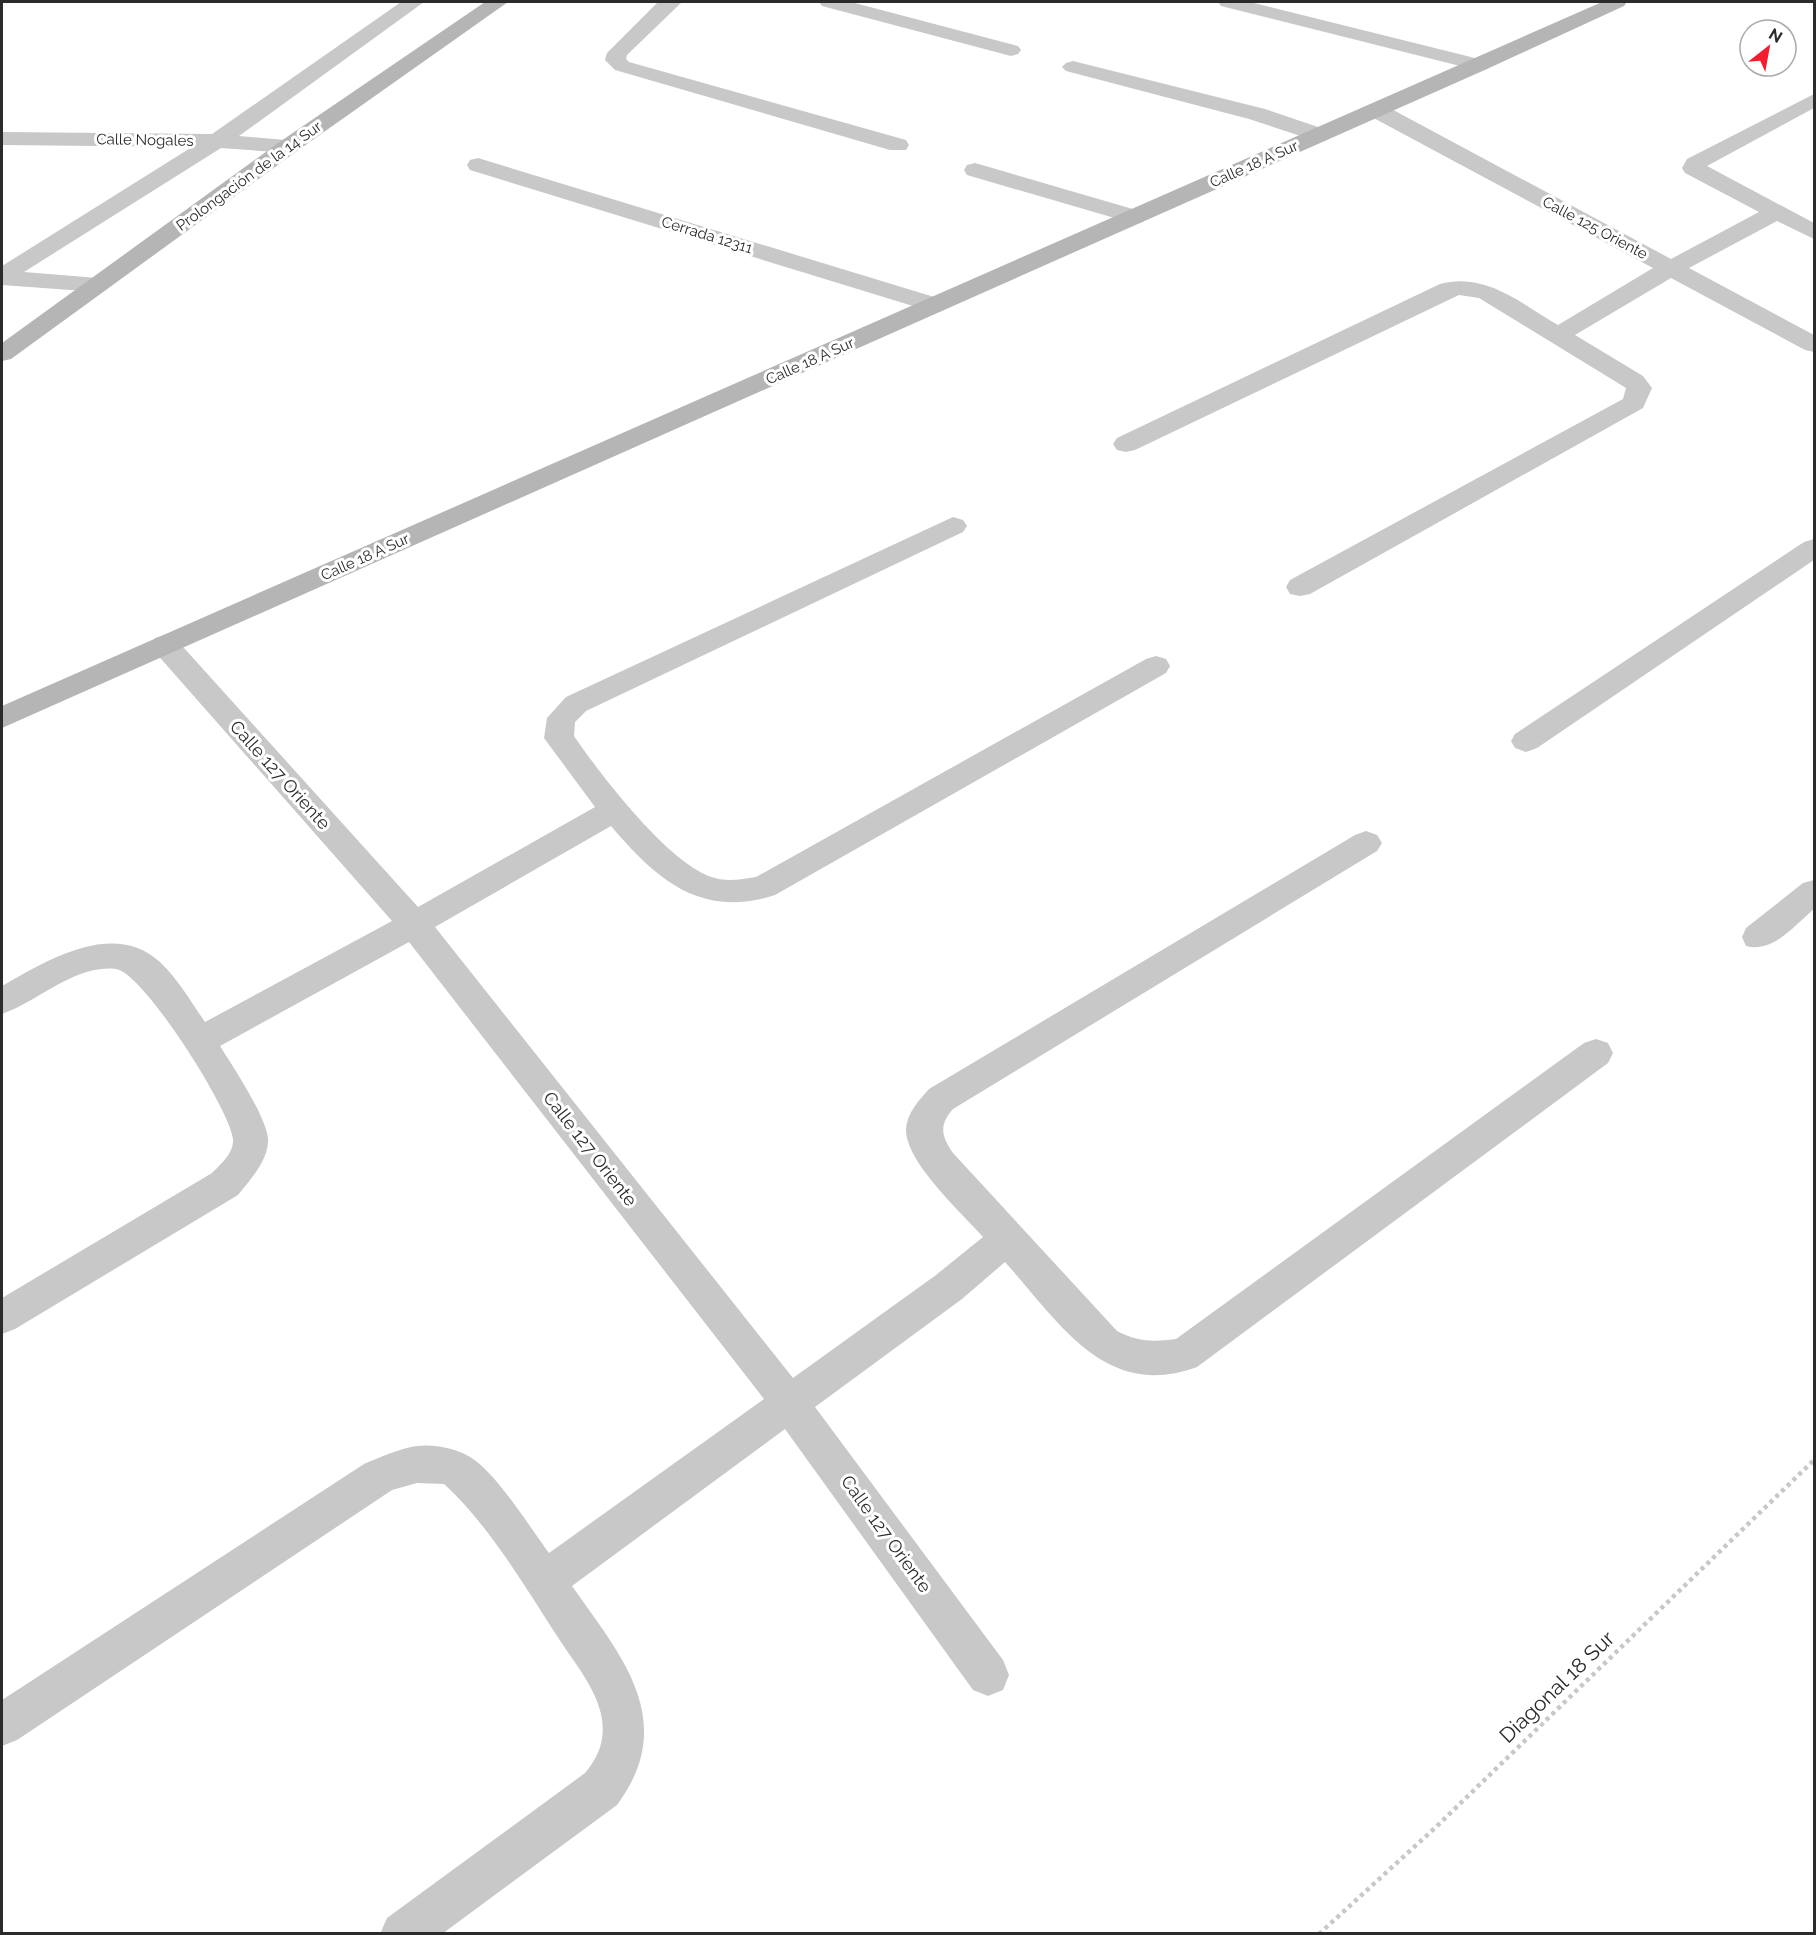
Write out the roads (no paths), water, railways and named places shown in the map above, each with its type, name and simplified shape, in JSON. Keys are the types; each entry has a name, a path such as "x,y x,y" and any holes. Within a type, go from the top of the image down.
{"street":[{"path":"2,277 217,141 414,2"},
{"name":"Prolongación de la 14 Sur","path":"2,354 289,146 498,2"},
{"path":"829,2 1011,50"},
{"path":"1228,2 1480,65"},
{"name":"Calle 18 A Sur","path":"2,718 1480,65 1617,2"},
{"path":"661,3 616,52 615,60 622,66 898,145"},
{"path":"1073,67 1257,114 1319,135"},
{"path":"1815,100 1695,164 1693,168 1815,232"},
{"name":"Calle 125 Oriente","path":"1376,110 1815,345"},
{"name":"Calle Nogales","path":"2,138 217,141 289,146"},
{"name":"Cerrada 12311","path":"478,165 935,305"},
{"path":"975,170 1135,217"},
{"path":"1557,336 1671,268 1777,212"},
{"path":"2,277 98,285"},
{"path":"1126,444 1448,289 1470,286 1480,289 1634,381 1639,388 1634,403 1300,587"},
{"path":"953,526 576,704 563,714 557,726 559,738 615,810 677,874 704,888 737,894 764,887 1156,666"},
{"path":"1526,741 1815,548"},
{"name":"Calle 127 Oriente","path":"165,645 414,924 789,1402 988,1675"},
{"path":"200,1041 414,924 615,810"},
{"path":"1366,843 941,1099 929,1113 924,1129 928,1146 940,1164 1006,1240 1104,1343 1129,1357 1155,1359 1184,1354 1596,1053"},
{"path":"1758,937 1815,892"},
{"path":"2,1000 90,958 132,960 150,972 200,1041 246,1120 251,1138 247,1157 225,1184 2,1317"},
{"path":"544,1581 949,1287 1006,1240"},
{"path":"2,1725 368,1484 405,1465 432,1464 459,1470 477,1490 544,1581 613,1687 622,1716 624,1743 618,1767 601,1789 403,1934"}]}
